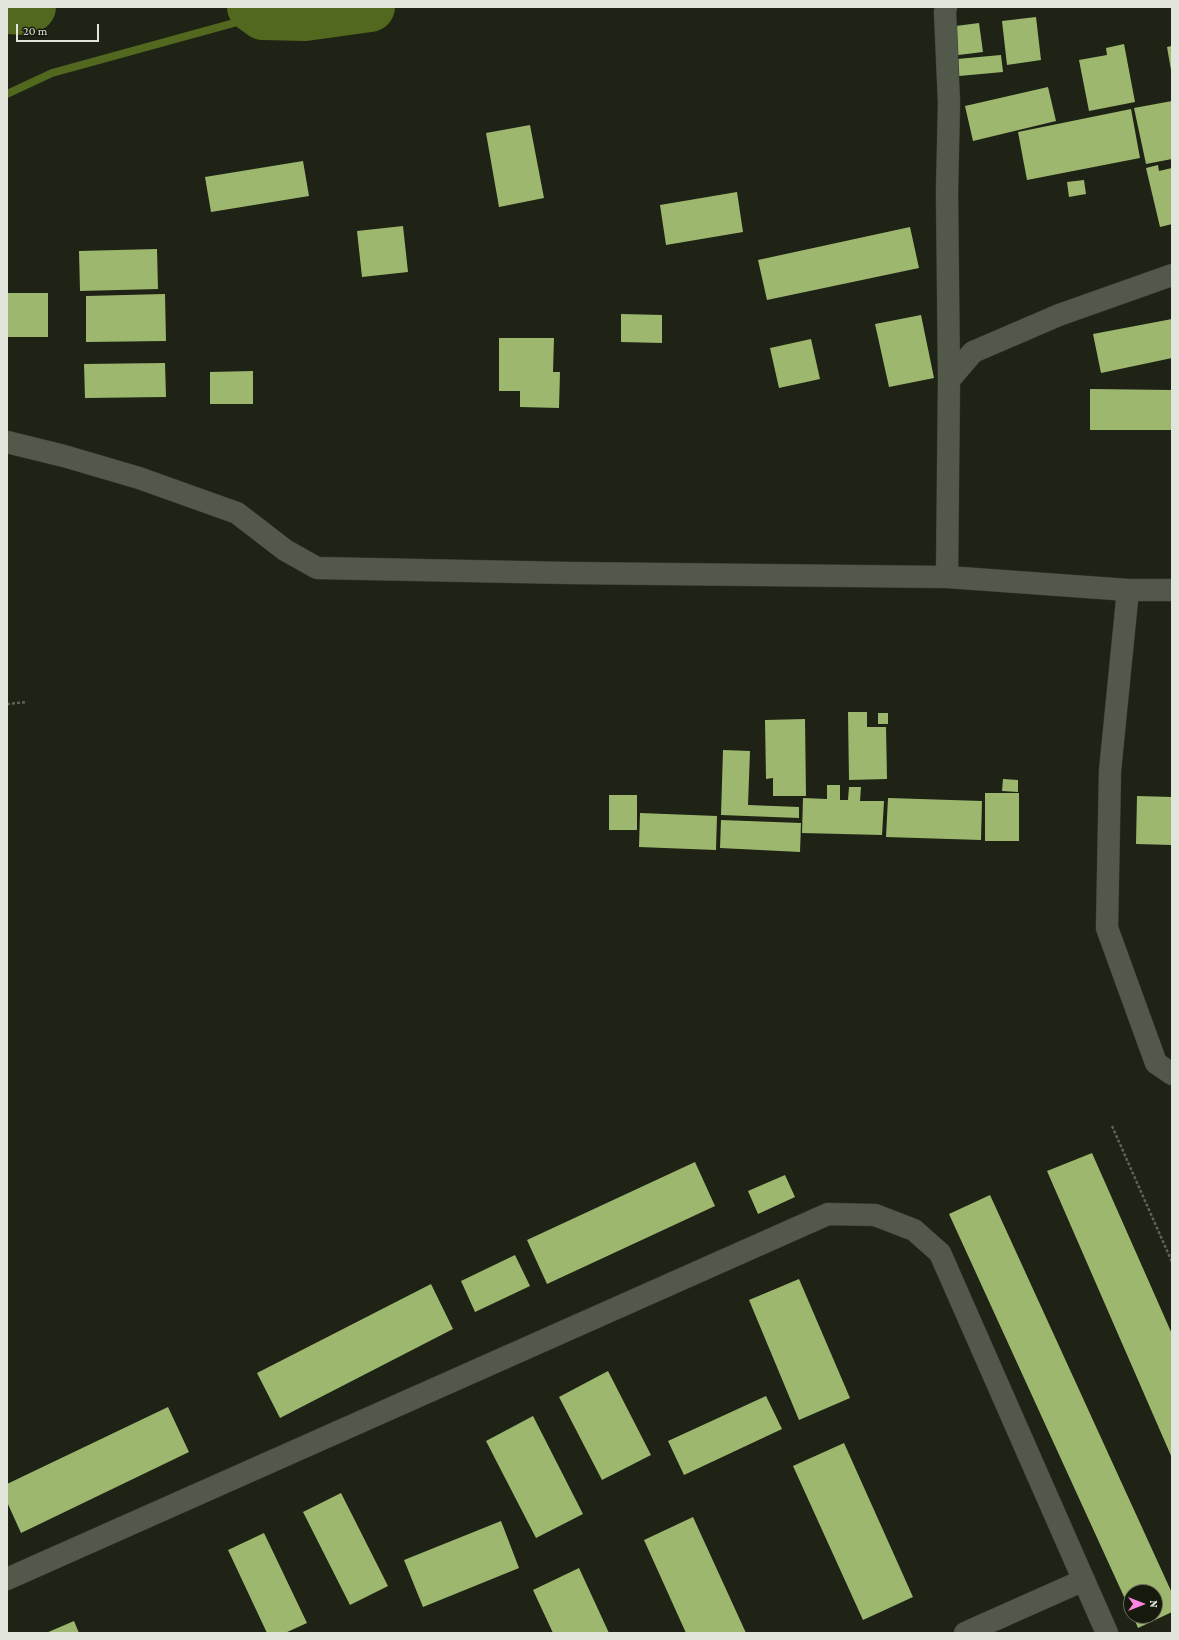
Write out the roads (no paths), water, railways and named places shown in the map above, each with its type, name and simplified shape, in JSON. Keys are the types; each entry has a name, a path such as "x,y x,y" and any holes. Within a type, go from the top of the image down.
{"street":[{"path":"946,7 949,103 947,192 949,380 947,577"},
{"path":"949,380 973,352 1059,315 1172,275"},
{"path":"7,442 64,456 139,478 237,513 285,550 317,568 569,574 947,577 1128,590 1172,590"},
{"path":"1128,590 1110,771 1107,928 1156,1063 1172,1074"},
{"path":"7,1579 828,1214 875,1215 914,1230 940,1253 1107,1633"},
{"path":"965,1633 1084,1580"}],"waterway":[{"path":"7,9 25,10 31,7"},
{"path":"252,7 263,15 305,16 370,7"},
{"path":"7,94 52,73 263,15"}]}
